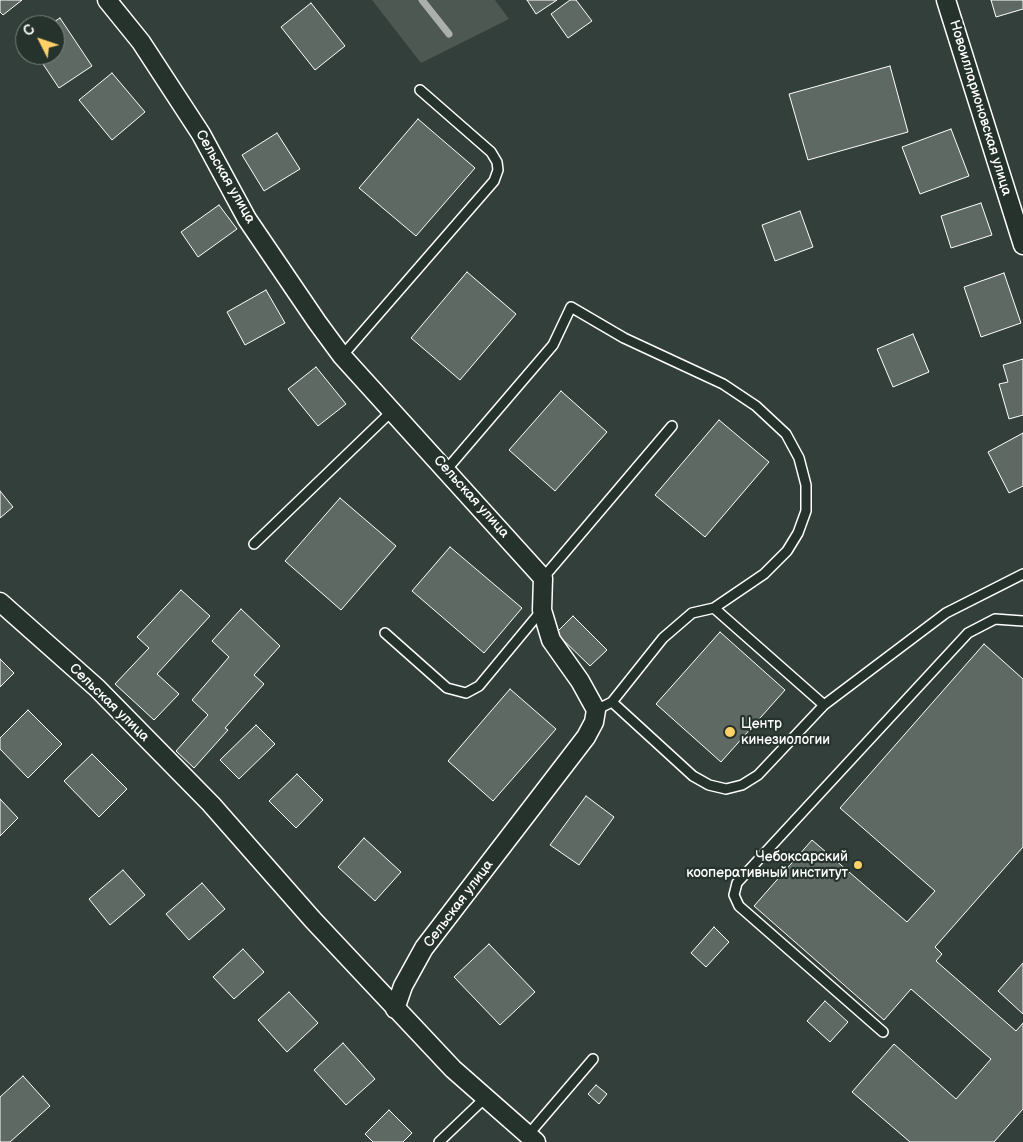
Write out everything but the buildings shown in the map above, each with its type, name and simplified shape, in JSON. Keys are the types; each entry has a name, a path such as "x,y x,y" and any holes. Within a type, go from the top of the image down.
{"street":[{"name":"Сельская улица","path":"107,0 141,42 201,134 248,218 317,322 342,356 447,469 543,578"},
{"name":"Новоилларионовская улица","path":"946,0 1023,245"},
{"path":"543,578 542,610 551,640 580,682 596,710"},
{"name":"Сельская улица","path":"0,602 97,688 210,804 395,1009 453,1069 532,1138"},
{"name":"Сельская улица","path":"395,1009 402,986 424,948 586,737 594,722 596,710"}],"lane":[{"path":"342,356 494,181 498,170 497,162 491,152 420,90"},
{"path":"447,469 553,345 572,307 624,338 723,384 756,406 786,434 799,458 806,485 806,511 798,533 787,551 764,574 714,608 692,613 663,638 612,702 596,710"},
{"path":"254,544 392,411"},
{"path":"543,578 672,426"},
{"path":"612,702 693,776 709,786 726,789 742,785 758,774 824,705 946,614 1023,574"},
{"path":"714,608 824,705"},
{"path":"385,633 447,688 466,693 479,686 542,610"},
{"path":"883,1032 740,906 734,895 737,884 968,633 995,619 1023,621"},
{"path":"532,1138 593,1059"},
{"path":"439,1142 486,1098"}],"shaded area":[{"path":"372,0 495,0 509,19 421,63"}],"waterway":[{"path":"422,0 449,34"}],"place":[{"name":"Центр кинезиологии","path":"730,732"},
{"name":"Чебоксарский кооперативный институт","path":"858,865"}]}
